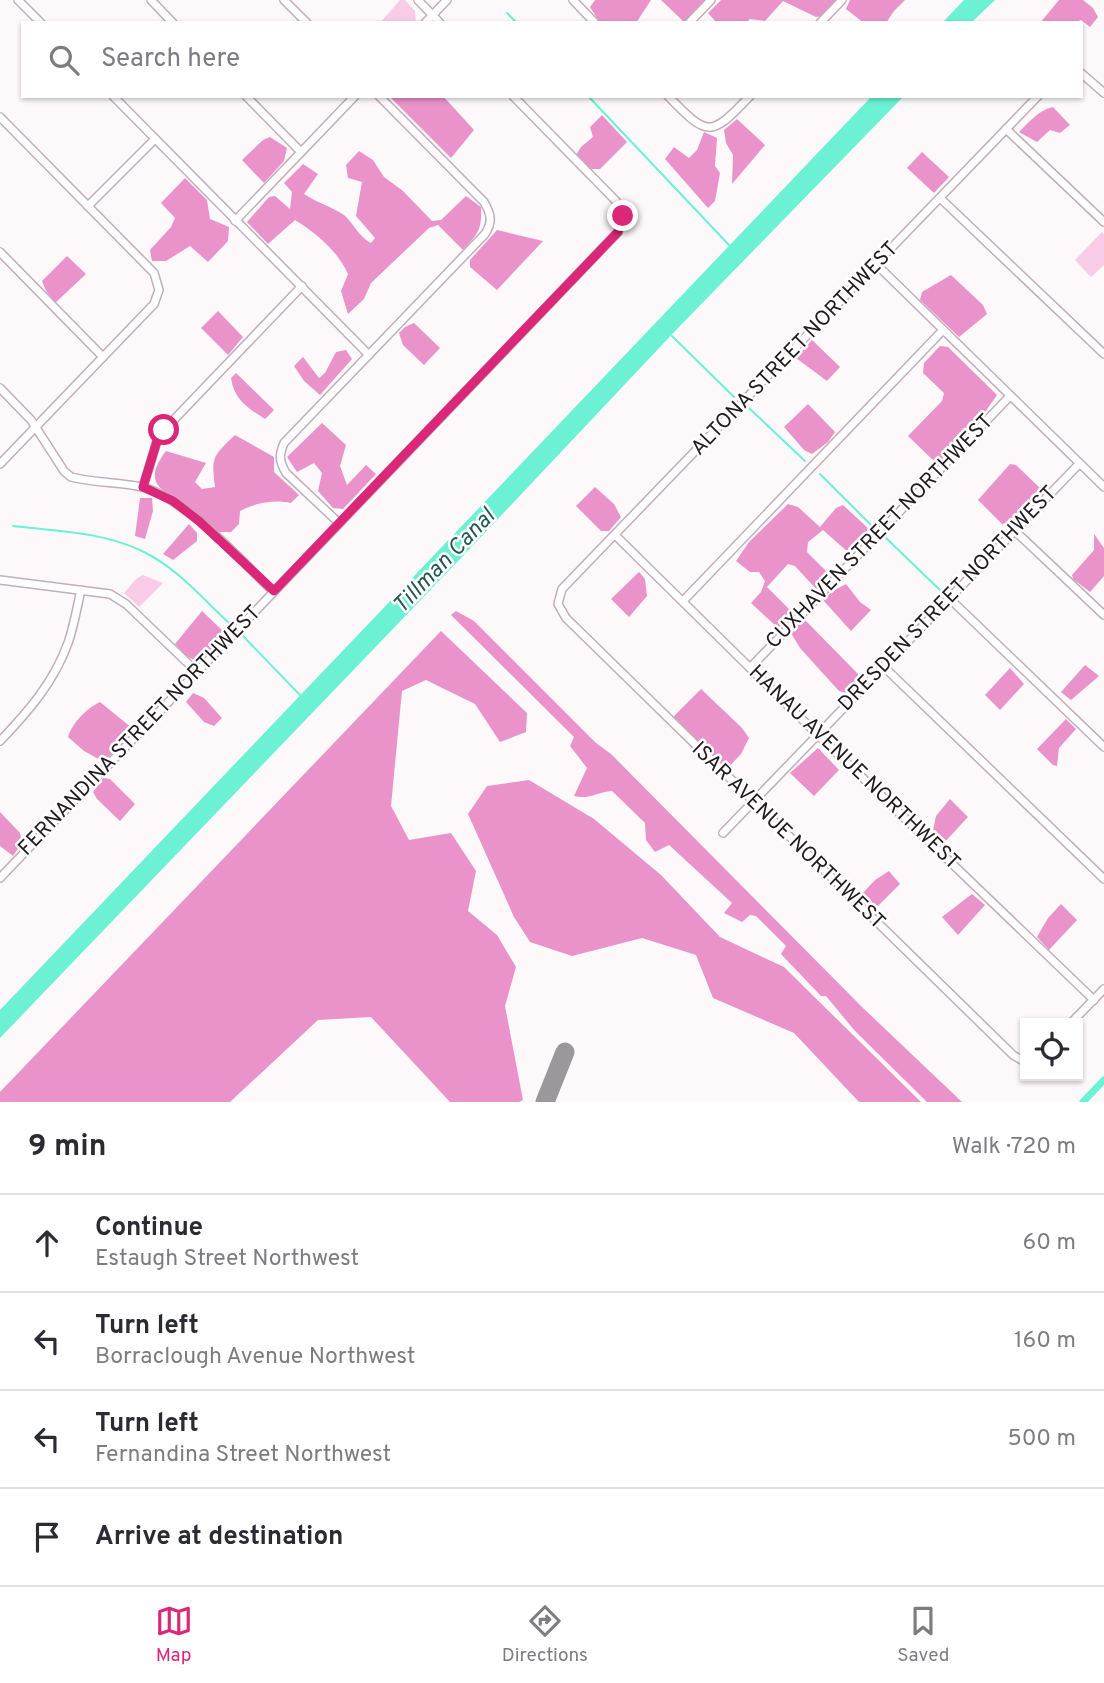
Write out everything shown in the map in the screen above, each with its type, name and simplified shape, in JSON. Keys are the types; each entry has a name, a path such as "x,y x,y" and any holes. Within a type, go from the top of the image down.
{"street":[{"path":"18,0 39,21"},
{"path":"151,0 171,21"},
{"path":"284,0 305,21"},
{"path":"418,0 438,21"},
{"path":"427,21 447,0"},
{"path":"691,21 711,0"},
{"path":"822,21 842,0"},
{"path":"576,1 593,21"},
{"path":"1083,75 1104,93"},
{"path":"115,98 369,355"},
{"path":"248,98 301,152"},
{"path":"235,221 353,98"},
{"path":"339,523 286,473 280,463 284,443 485,234 491,219 484,202 381,98"},
{"name":"FERNANDINA STREET NORTHWEST","path":"0,878 618,232 623,216 616,201 515,98"},
{"path":"670,98 693,122 710,128 726,121 748,98"},
{"name":"ALTONA STREET NORTHWEST","path":"558,604 562,589 1036,98"},
{"path":"0,117 155,274 159,290 154,304 0,464"},
{"path":"1006,129 1104,222"},
{"path":"88,206 155,139"},
{"path":"940,198 1104,354"},
{"path":"0,252 103,357"},
{"path":"877,265 1104,487"},
{"path":"143,487 157,441 164,430 302,286"},
{"path":"684,600 943,330"},
{"path":"0,388 36,427 64,471 71,477 143,487 173,501 199,521 274,591"},
{"name":"CUXHAVEN STREET NORTHWEST","path":"750,668 1010,397"},
{"name":"DRESDEN STREET NORTHWEST","path":"723,833 1079,464"},
{"path":"1015,531 1104,615"},
{"name":"HANAU AVENUE NORTHWEST","path":"615,535 1094,1000"},
{"path":"0,580 110,594 126,604 197,672"},
{"path":"0,741 42,693 60,664 69,640 81,590"},
{"path":"949,598 1104,747"},
{"name":"ISAR AVENUE NORTHWEST","path":"558,604 566,618 752,802 1020,1059"},
{"path":"883,666 1104,879"},
{"path":"1076,1018 1104,989"}],"shaded area":[{"path":"400,0 405,0 415,11 416,21 382,21"},
{"path":"595,0 651,0 637,21 599,21 590,7"},
{"path":"661,0 705,0 685,21"},
{"path":"721,0 836,0 823,16 816,17 783,1 765,21 715,21 708,13"},
{"path":"850,0 905,0 887,21 861,21 846,9"},
{"path":"1059,0 1083,0 1093,8 1098,17 1090,27 1081,20 1042,21"},
{"path":"391,98 445,98 474,130 451,158"},
{"path":"1053,107 1070,125 1060,133 1050,130 1037,142 1019,132 1030,120"},
{"path":"602,115 627,142 600,169 590,169 576,155 593,137 590,127"},
{"path":"737,119 765,145 732,184 733,155 726,143 724,130"},
{"path":"704,132 717,138 715,166 720,173 715,201 708,208 665,159 674,147 689,158 697,150"},
{"path":"270,137 287,148 284,161 264,183 242,160 263,140"},
{"path":"359,151 373,160 384,177 403,191 432,221 441,220 466,196 481,207 481,221 476,235 463,250 438,225 429,228 371,283 364,299 348,314 341,291 348,274 326,243 295,220 268,244 247,222 269,197 275,196 290,209 292,192 284,183 303,164 318,174 304,194 344,215 371,243 375,238 356,216 362,182 348,178 346,165"},
{"path":"922,152 949,177 934,193 907,168"},
{"path":"185,178 207,200 210,219 229,227 228,241 208,262 190,246 166,261 152,261 150,250 171,227 175,218 161,203"},
{"path":"497,230 543,241 497,290 470,267 470,260"},
{"path":"1102,232 1104,265 1091,277 1075,260"},
{"path":"67,256 86,274 55,303 42,281"},
{"path":"951,275 983,305 987,314 959,337 920,300 922,292"},
{"path":"218,311 243,337 228,355 201,328"},
{"path":"414,323 440,348 424,365 403,345 399,333"},
{"path":"812,340 840,367 827,381 796,358"},
{"path":"940,346 948,347 997,395 978,422 937,464 908,436 942,401 944,393 923,373 924,363"},
{"path":"346,350 352,359 320,395 304,381 294,366 303,357 319,378 325,373 336,352"},
{"path":"236,373 274,410 265,419 248,407 235,392 231,378"},
{"path":"808,404 835,432 828,442 812,454 804,450 784,427"},
{"path":"322,423 346,445 340,466 347,485 366,465 376,474 343,509 333,508 318,491 322,473 314,463 297,472 287,457"},
{"path":"235,435 274,457 274,472 299,495 291,503 271,502 246,508 240,511 239,524 231,532 216,532 191,509 165,492 155,480 155,473 166,451 206,463 195,482 202,489 215,487 215,458"},
{"path":"1010,464 1016,465 1041,489 1011,523 1002,524 978,500"},
{"path":"595,487 614,504 621,517 609,531 601,531 576,506"},
{"path":"140,498 152,498 153,511 145,539 135,536"},
{"path":"788,504 798,507 820,527 836,508 843,505 870,530 857,549 849,553 823,530 808,542 807,552 831,576 817,590 795,566 788,564 767,587 793,613 778,628 751,603 761,592 765,581 759,572 750,572 736,561 749,542"},
{"path":"189,524 197,533 197,541 173,560 163,554"},
{"path":"1094,534 1104,548 1104,576 1090,592 1073,579 1072,575 1094,550"},
{"path":"639,572 645,579 647,596 629,617 611,599"},
{"path":"143,575 163,583 139,607 124,593"},
{"path":"846,584 860,602 871,610 851,631 823,600"},
{"path":"202,611 226,634 197,662 185,655 175,644"},
{"path":"456,611 474,621 596,743 611,754 863,1008 962,1102 927,1102 855,1031 826,996 821,996 781,954 786,946 756,916 750,915 742,922 724,913 732,903 669,845 655,852 646,840 645,823 612,791 584,797 574,796 587,768 570,746 574,737 451,615"},
{"path":"804,619 862,678 846,693 839,691 800,648 791,633"},
{"path":"441,631 527,713 526,732 500,742 475,704 426,680 402,691 391,806 409,840 451,833 476,871 468,911 497,935 516,967 505,1006 523,1100 450,1102 371,1017 318,1020 230,1102 0,1102 0,1092"},
{"path":"1085,665 1099,676 1071,700 1061,692"},
{"path":"1010,668 1024,684 1000,710 985,695"},
{"path":"701,689 749,738 741,754 727,769 673,717"},
{"path":"193,693 204,698 222,718 214,726 204,722 186,702"},
{"path":"100,702 132,728 126,739 104,762 84,751 68,737 81,717"},
{"path":"1066,719 1076,729 1059,748 1057,766 1037,749"},
{"path":"818,748 839,770 814,796 790,773"},
{"path":"103,778 110,779 135,804 120,821 93,792"},
{"path":"529,780 594,819 661,875 720,937 784,967 921,1102 859,1102 794,1033 713,998 696,955 642,938 572,956 530,942 514,917 468,814 487,786"},
{"path":"950,799 968,817 944,843 933,831 936,816"},
{"path":"0,812 20,833 22,843 13,856 0,846"},
{"path":"889,871 900,884 874,910 861,895 875,880"},
{"path":"972,894 985,905 958,935 942,917"},
{"path":"1061,904 1077,920 1049,950 1037,937 1048,918"}],"water":[{"path":"964,0 995,0 973,21 944,21"},
{"name":"Tillman Canal","path":"870,98 902,98 678,328 0,1038 0,1010"}],"waterway":[{"path":"507,13 515,21"},
{"path":"590,98 729,245"},
{"path":"672,336 734,397"},
{"path":"749,408 805,461"},
{"path":"820,474 872,526"},
{"path":"13,526 97,536 129,545 156,559 179,576 231,625"},
{"path":"886,538 942,592"},
{"path":"242,635 300,695"},
{"path":"1083,1102 1104,1080"}],"taxiway":[{"path":"545,1102 565,1052"}],"route":[{"path":"164,430 157,441 143,487 173,501 199,521 274,591 618,232 623,216"}]}
